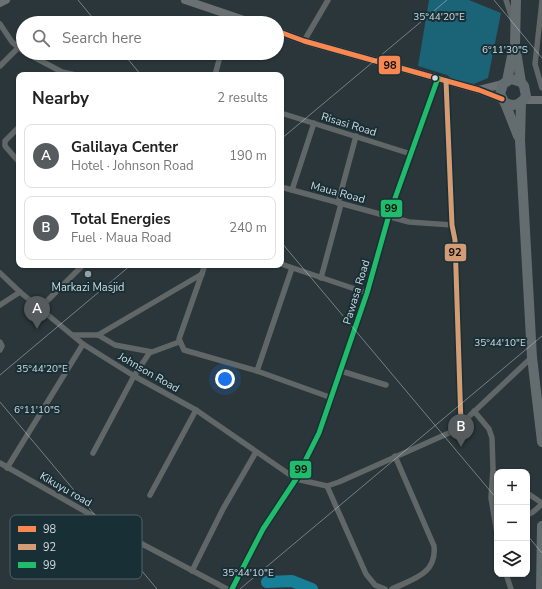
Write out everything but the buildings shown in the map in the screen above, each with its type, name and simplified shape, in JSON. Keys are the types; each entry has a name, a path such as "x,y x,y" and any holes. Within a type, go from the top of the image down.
{"highway":[{"path":"516,0 515,45 523,94 520,140 532,357 542,442"},
{"path":"515,45 505,83 500,94 520,140"},
{"path":"505,83 511,79 523,94"},
{"path":"503,101 513,106 523,94"},
{"path":"541,589 542,526"}],"street":[{"path":"0,3 6,0"},
{"path":"185,0 223,16"},
{"path":"304,41 328,0"},
{"path":"506,0 515,26"},
{"path":"542,0 535,64 542,88"},
{"path":"0,24 16,44"},
{"path":"284,34 304,41 479,90 503,101"},
{"path":"0,66 16,52"},
{"path":"38,60 59,72"},
{"path":"216,72 219,60"},
{"path":"442,79 452,225 455,240 461,424"},
{"name":"Pawasa Road","path":"232,589 263,528 296,479 319,433 367,293 389,215 442,79"},
{"path":"479,90 505,83"},
{"path":"523,94 542,99"},
{"name":"Risasi Road","path":"284,114 412,154"},
{"path":"292,190 314,123"},
{"path":"16,130 6,141 5,146 16,159"},
{"path":"321,278 356,136"},
{"name":"Maua Road","path":"284,188 339,204 389,215 409,222 452,225"},
{"path":"284,265 367,293"},
{"path":"40,308 80,268"},
{"path":"179,342 204,268"},
{"path":"257,371 292,268"},
{"name":"Johnson Road","path":"0,273 20,292 83,344 134,376 196,410 296,479"},
{"path":"73,335 98,335 202,274"},
{"path":"0,305 20,292"},
{"path":"98,335 115,345 150,352 179,342"},
{"path":"0,342 2,346 0,350"},
{"path":"179,342 184,350 257,371 332,398"},
{"path":"7,468 83,344"},
{"path":"93,452 134,376 150,352"},
{"path":"296,479 327,486 352,477 395,456 449,433 461,424 532,357"},
{"path":"341,371 386,385"},
{"path":"150,495 196,410"},
{"path":"474,411 491,433 495,469"},
{"path":"192,571 223,509 256,452"},
{"path":"392,589 425,573 433,565 435,556 434,546 395,456"},
{"name":"Kikuyu road","path":"0,463 91,515"},
{"path":"494,480 492,498 494,512"},
{"path":"327,486 366,574 375,585 385,589"},
{"path":"530,495 542,503 530,514"},
{"name":"Kikuyu road","path":"142,543 227,589"},
{"path":"507,577 509,587"}],"shaded area":[{"path":"429,0 469,0 501,13 488,78 474,84 452,79 447,75 418,66"}],"waterway":[{"path":"267,582 292,581 312,589"}],"transit line":[{"name":"98","path":"284,34 304,41 479,90 502,99"},
{"name":"99","path":"232,589 263,529 296,479 319,433 367,293 389,215 438,78"},
{"name":"92","path":"446,81 452,225 455,240 461,424"}],"place":[{"name":"Markazi Masjid","path":"88,274"},
{"name":"Galilaya Center","path":"37,329"},
{"name":"Total Energies","path":"461,447"}]}
